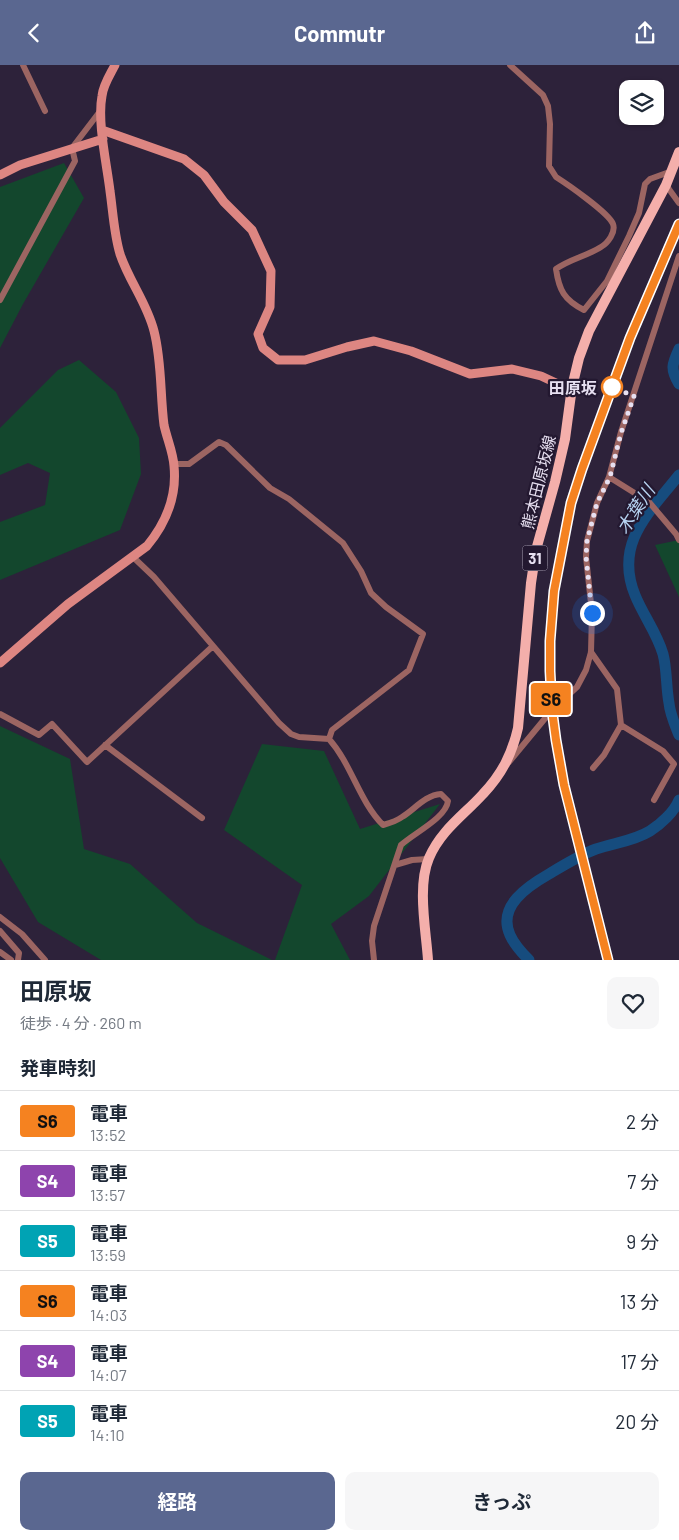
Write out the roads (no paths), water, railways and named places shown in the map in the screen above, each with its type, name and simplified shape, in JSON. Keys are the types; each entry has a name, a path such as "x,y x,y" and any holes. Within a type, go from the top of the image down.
{"main road":[{"name":"熊本田原坂線","path":"428,960 424,888 428,859 449,826 483,794 500,774 513,749 518,728 531,583 536,550 565,439 571,390 579,358 589,331 666,185 679,153"}],"street":[{"path":"23,65 45,111"},
{"path":"0,663 68,604 100,579 133,557 152,540 166,518 172,498 175,481 174,464 162,412 158,349 150,318 126,269 115,232 101,109 103,89 115,65"},
{"path":"510,65 543,95 548,106 550,124 548,162 550,170 556,177 604,213 613,223 614,230 602,247 565,263 556,269 558,285 567,299 577,306 584,310 607,281 639,213 645,184 650,179 672,171"},
{"path":"0,300 75,161 72,148 101,109"},
{"path":"0,175 20,165 72,148 103,135 184,159 204,175 224,202 252,230 272,271 270,307 258,334 263,348 278,360 304,360 374,341 411,351 470,375 512,369 541,376 571,390"},
{"path":"666,185 679,203"},
{"path":"500,774 552,710 577,687 586,670 591,652 592,613 586,557 587,541 597,503 610,477 621,433 679,255"},
{"path":"174,464 189,464 219,442 226,445 270,488 289,499 343,543 361,571 371,593 423,635 410,670 332,729 329,739"},
{"path":"610,477 649,503 678,537"},
{"path":"678,537 679,526"},
{"path":"133,557 154,577 279,723 291,734 299,737 329,739 342,756 374,815 383,825 401,818 436,794 441,794 448,801 447,808 441,815 401,845 374,926 372,941 374,960"},
{"path":"0,714 39,735 52,723 87,762 213,646"},
{"path":"591,652 617,689 621,725 604,755 593,768"},
{"path":"621,725 663,751 674,763 654,800"},
{"path":"105,745 202,818"},
{"path":"395,865 412,860 428,859"},
{"path":"0,917 22,934 45,960"},
{"path":"0,931 19,953 18,960"},
{"path":"0,952 12,960"}],"waterway":[{"name":"木葉川","path":"679,349 673,367 679,384"},
{"name":"木葉川","path":"679,475 646,516 632,544 629,560 630,576 635,595 663,654 670,707 679,735"},
{"name":"木葉川","path":"529,960 514,942 507,925 511,906 517,898 532,885 578,857 596,849 631,840 650,831 667,817 679,800"}],"railway":[{"path":"608,960 558,755 552,710 550,671 554,591 571,503 582,469 630,338 679,224"}],"train":[{"name":"S6","path":"608,960 564,785 556,740 550,671 554,591 571,503 582,469 630,338 679,224"}],"place":[{"name":"田原坂","path":"612,387"}]}
